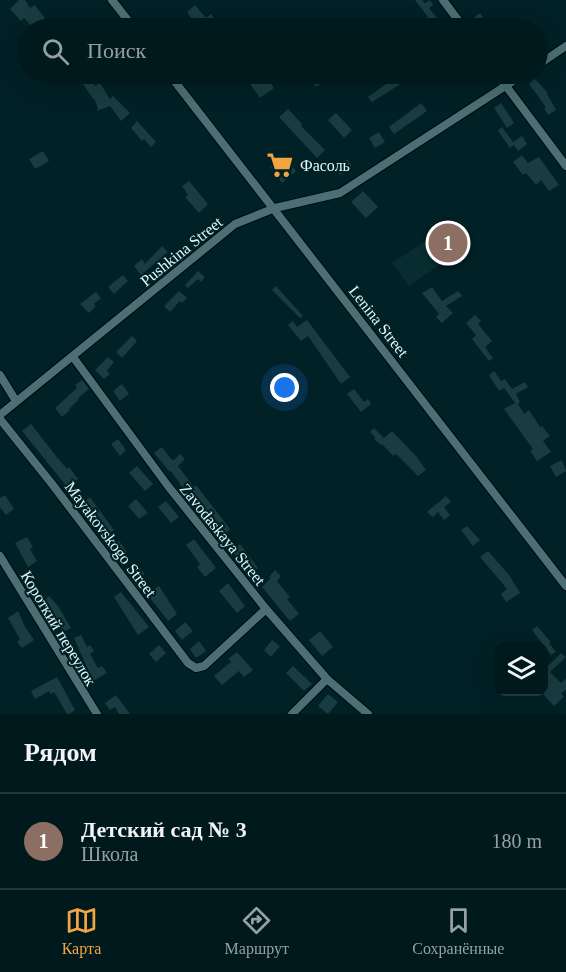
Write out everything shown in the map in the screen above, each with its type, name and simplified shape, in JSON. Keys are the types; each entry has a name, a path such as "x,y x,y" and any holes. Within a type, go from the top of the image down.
{"street":[{"path":"112,0 126,18"},
{"path":"443,0 456,18"},
{"path":"548,58 566,46"},
{"name":"Lenina Street","path":"177,84 566,586"},
{"name":"Pushkina Street","path":"0,417 16,401 235,224 275,208 340,193 508,84"},
{"path":"505,86 566,166"},
{"name":"Zavodaskaya Street","path":"73,357 168,486 266,609 327,679 368,714"},
{"path":"0,375 16,401"},
{"name":"Mayakovskogo Street","path":"0,417 188,663 196,668 204,666 266,609"},
{"name":"Короткий переулок","path":"0,556 97,714"},
{"path":"292,714 327,679"}],"shaded area":[{"path":"444,229 459,251 409,286 392,263"}],"building":[{"path":"19,0 25,0 30,8 35,5 45,18 18,18 10,9"},
{"path":"415,0 422,0 425,3 430,0 433,5 429,8 437,18 426,18 428,17"},
{"path":"195,5 206,18 191,18 187,12"},
{"path":"480,13 483,18 474,18"},
{"path":"83,84 95,86 101,84 110,99 113,96 130,113 121,121 110,106 97,111 98,108"},
{"path":"250,84 271,84 274,88 260,98"},
{"path":"386,84 401,84 372,102 368,97"},
{"path":"529,84 540,84 548,93 556,110 548,115 544,108 546,107"},
{"path":"421,103 427,111 394,134 389,127"},
{"path":"501,103 514,123 507,128 494,108"},
{"path":"288,109 325,150 317,158 279,117"},
{"path":"336,113 352,130 344,138 328,120"},
{"path":"137,121 156,142 151,147 144,139 142,141 131,128"},
{"path":"502,127 513,142 522,136 527,144 518,151 514,145 510,148 498,131"},
{"path":"379,132 385,142 375,148 369,138"},
{"path":"43,151 49,161 35,169 29,159"},
{"path":"522,155 528,163 539,157 559,185 549,191 541,180 536,185 526,173 523,175 513,162"},
{"path":"287,159 296,171 282,183 270,167 278,161 280,164"},
{"path":"347,159 352,166 340,175 334,168"},
{"path":"189,181 208,204 199,213 185,197 188,195 182,186"},
{"path":"363,191 378,207 366,218 351,202"},
{"path":"444,230 458,252 453,255 439,234"},
{"path":"162,246 168,252 141,275 134,266 142,259 145,264"},
{"path":"198,271 205,277 201,282 198,279 188,288 185,285"},
{"path":"123,275 128,281 114,294 108,287"},
{"path":"276,286 303,316 300,318 272,290"},
{"path":"432,287 442,301 458,291 462,296 446,306 453,313 442,323 436,317 439,314 422,293"},
{"path":"179,291 187,298 182,303 180,301 170,312 164,306"},
{"path":"96,292 101,298 89,313 80,304"},
{"path":"475,315 481,321 478,324 492,341 485,347 493,358 489,361 472,339 476,335 466,323"},
{"path":"307,320 350,377 341,384 308,336 301,341 288,325 293,321 297,327"},
{"path":"132,336 137,341 122,358 116,352"},
{"path":"108,357 114,362 107,371 110,374 104,379 95,370"},
{"path":"494,371 501,381 505,379 512,389 525,382 528,387 516,394 520,402 518,404 524,414 529,410 540,427 542,426 550,436 543,441 551,452 537,461 530,451 533,449 504,409 515,403 504,388 499,391 489,375"},
{"path":"82,380 89,389 62,417 55,408 77,388 75,385"},
{"path":"122,384 129,394 120,401 113,391"},
{"path":"354,389 364,402 368,399 371,404 361,412 347,394"},
{"path":"31,424 67,469 69,467 78,479 67,487 22,431"},
{"path":"374,428 384,438 392,431 426,470 418,476 396,454 393,456 374,439 375,437 370,432"},
{"path":"118,439 126,450 120,456 111,444"},
{"path":"162,447 171,459 174,460 180,454 185,459 178,466 230,529 224,536 191,500 171,471 154,453"},
{"path":"562,460 566,471 556,477 550,466"},
{"path":"137,466 153,484 145,491 129,473"},
{"path":"5,495 14,509 6,515 0,507 0,498"},
{"path":"446,496 451,502 444,507 450,515 444,520 438,512 433,517 427,512"},
{"path":"90,497 114,530 104,538 79,506"},
{"path":"136,499 148,513 139,519 128,506"},
{"path":"166,501 179,517 171,523 158,507"},
{"path":"467,526 480,540 473,546 461,530"},
{"path":"27,537 33,547 30,549 37,561 28,567 15,543"},
{"path":"194,539 216,568 205,577 197,567 200,564 186,545"},
{"path":"119,541 127,552 118,559 110,548"},
{"path":"240,544 258,568 253,574 232,552"},
{"path":"488,551 509,575 520,593 506,602 501,594 507,589 480,557"},
{"path":"137,564 145,574 139,578 144,584 138,588 127,572"},
{"path":"275,570 281,576 277,581 290,597 287,599 299,614 290,621 262,587"},
{"path":"228,583 245,606 237,613 219,591"},
{"path":"159,586 177,614 168,621 147,594"},
{"path":"121,592 149,627 138,635 114,597"},
{"path":"49,596 71,628 62,633 55,618 53,619 49,612 52,610 44,601"},
{"path":"18,611 34,640 22,648 17,642 20,639 8,618"},
{"path":"185,622 193,631 182,640 175,631"},
{"path":"537,626 551,642 549,643 556,652 551,655 548,651 548,642 541,642 532,630"},
{"path":"320,631 333,647 322,656 309,640"},
{"path":"81,635 87,647 90,645 94,651 90,654 98,668 102,666 107,673 93,681 74,638"},
{"path":"272,640 280,646 271,657 264,650"},
{"path":"199,641 206,651 196,658 190,649"},
{"path":"159,645 166,653 156,662 149,654"},
{"path":"237,652 253,670 244,677 239,671 222,685 214,676 231,662 228,659"},
{"path":"561,653 566,657 550,672 561,683 566,679 566,690 561,693 564,697 554,706 545,696 548,696 548,666"},
{"path":"293,666 312,684 304,691 286,673"},
{"path":"57,677 75,710 69,714 54,692 51,694 49,691 35,699 31,691"},
{"path":"328,694 338,702 328,714 318,706"},
{"path":"116,695 130,714 119,714 115,707 110,710 105,703"}],"place":[{"name":"Фасоль","path":"280,165"},
{"name":"Детский сад № 3","path":"448,243"}]}
